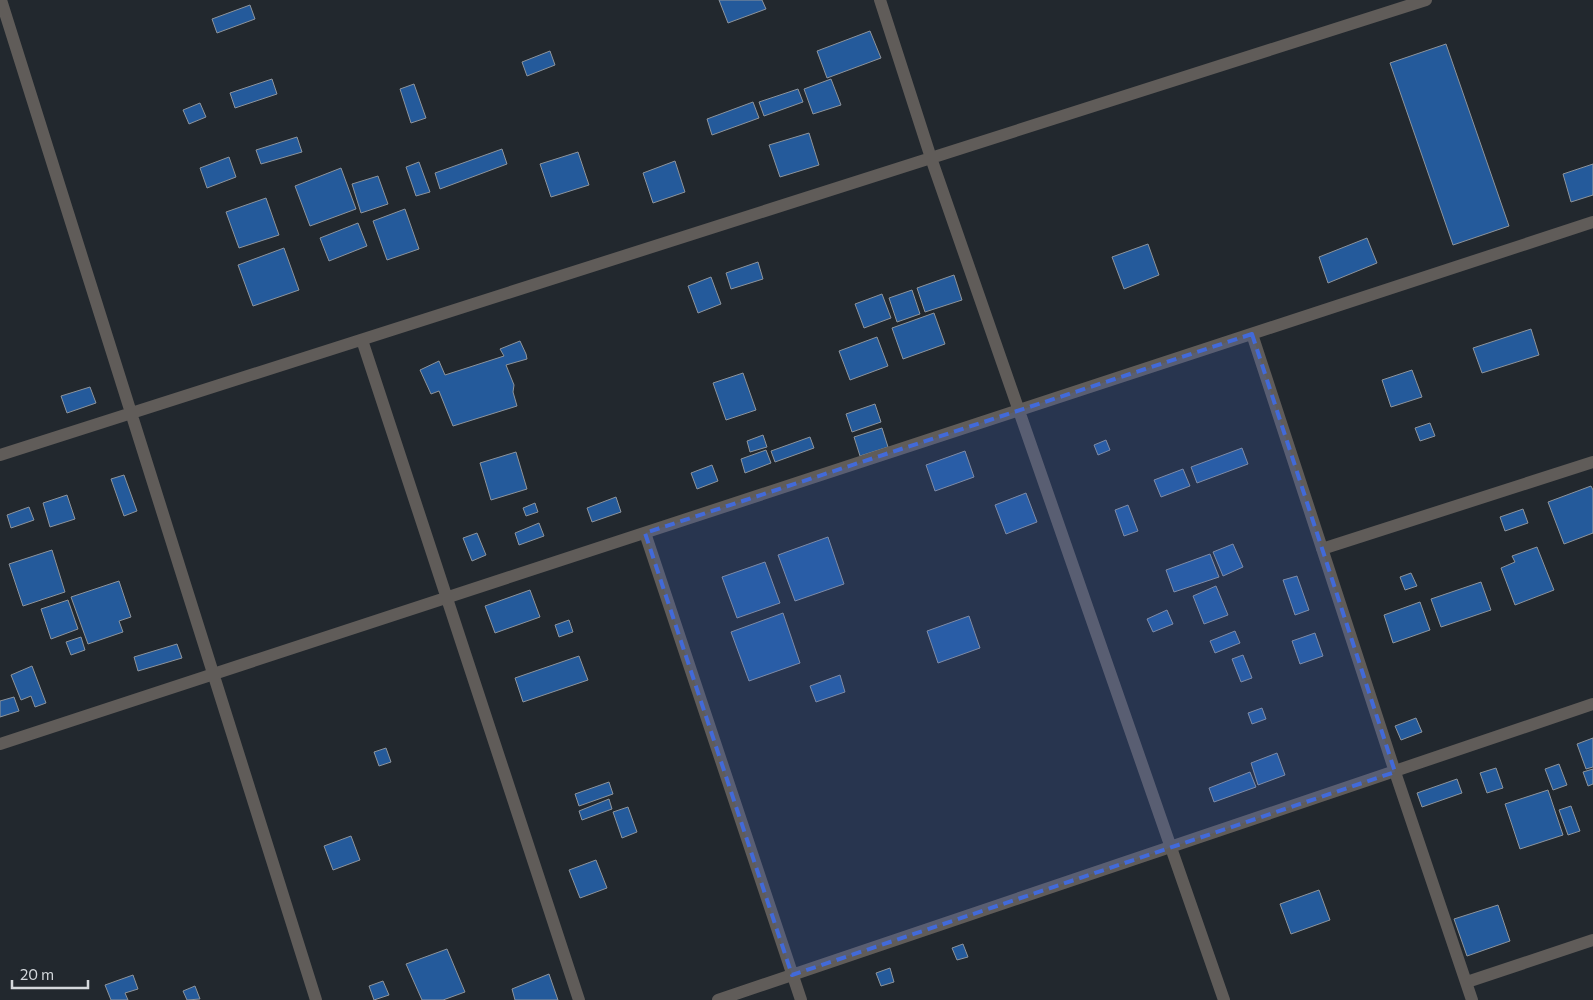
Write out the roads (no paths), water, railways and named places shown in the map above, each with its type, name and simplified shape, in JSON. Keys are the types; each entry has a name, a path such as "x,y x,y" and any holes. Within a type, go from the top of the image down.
{"street":[{"path":"1,0 5,31 131,413 316,1000"},
{"path":"880,0 930,158 1224,1000"},
{"path":"0,455 1426,0"},
{"path":"0,744 1593,222"},
{"path":"1252,334 1395,772 1472,1000"},
{"path":"362,340 579,1000"},
{"path":"1322,550 1593,462"},
{"path":"645,533 801,1000"},
{"path":"718,1000 1593,704"},
{"path":"1466,982 1593,940"}]}
